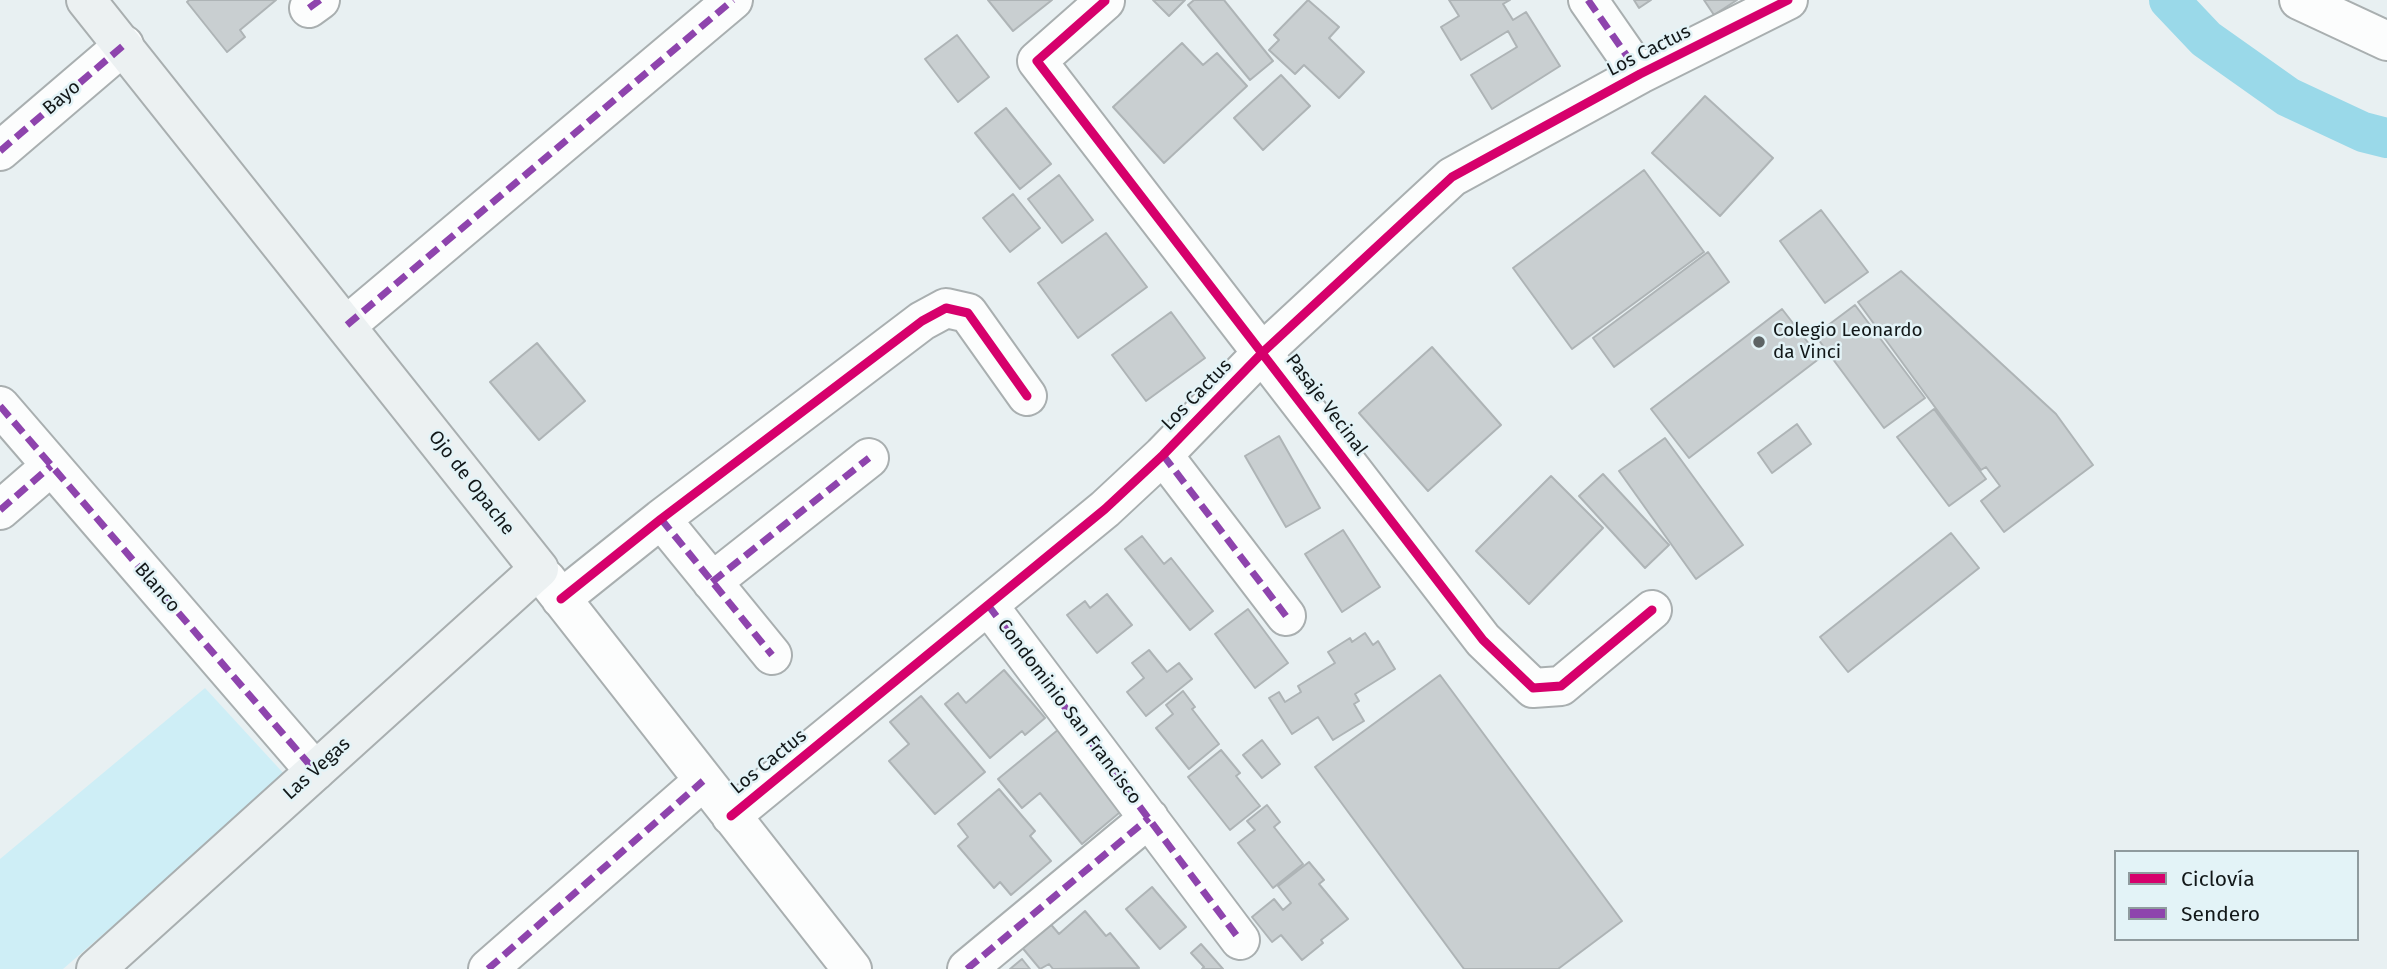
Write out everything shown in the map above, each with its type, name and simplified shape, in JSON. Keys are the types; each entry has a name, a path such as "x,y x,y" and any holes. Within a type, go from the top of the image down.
{"main road":[{"name":"Ojo de Opache","path":"86,0 550,584"},
{"name":"Las Vegas","path":"96,969 315,771 550,584"}],"street":[{"path":"346,325 733,0"},
{"path":"1588,0 1627,56"},
{"name":"Los Cactus","path":"731,816 1105,509 1163,455 1263,352 1452,177 1640,74 1788,0"},
{"path":"2299,0 2387,41"},
{"name":"Pasaje Vecinal","path":"1105,1 1037,61 1483,640 1534,688 1561,685 1652,610"},
{"name":"Bayo","path":"0,151 124,46"},
{"path":"550,584 661,519 922,321 946,308 968,313 1027,396"},
{"name":"Blanco","path":"0,406 315,771"},
{"name":"Los Cactus","path":"1163,455 1286,616"},
{"path":"712,582 869,458"},
{"path":"0,510 51,466"},
{"path":"661,519 772,655"},
{"name":"Ojo de Opache","path":"550,584 852,969"},
{"name":"Condominio San Francisco","path":"988,605 1240,940"},
{"name":"Los Cactus","path":"488,969 703,781"},
{"name":"Condominio San Francisco","path":"967,969 1149,818"}],"shaded area":[{"path":"205,688 286,776 63,969 0,969 0,859"}],"building":[{"path":"276,0 240,30 245,37 227,52 187,2"},
{"path":"988,0 1052,0 1013,31"},
{"path":"1153,0 1185,0 1169,16"},
{"path":"1194,0 1224,0 1273,61 1250,80 1188,5"},
{"path":"1308,0 1339,27 1329,38 1364,72 1339,98 1304,65 1295,74 1269,50 1279,40 1274,35"},
{"path":"1449,0 1510,0 1503,4 1513,20 1526,12 1560,66 1492,109 1471,75 1517,47 1508,31 1461,60 1441,27 1459,16"},
{"path":"1634,0 1651,0 1639,8"},
{"path":"1704,0 1737,0 1714,15"},
{"path":"957,35 989,77 958,102 925,59"},
{"path":"1182,43 1203,65 1217,53 1247,86 1164,163 1113,107"},
{"path":"1281,75 1310,106 1263,150 1234,118"},
{"path":"1705,96 1773,158 1720,216 1652,153"},
{"path":"1006,108 1051,164 1020,189 975,133"},
{"path":"1644,170 1704,252 1572,349 1513,268"},
{"path":"1059,175 1093,220 1062,243 1028,199"},
{"path":"1013,194 1040,228 1010,252 983,218"},
{"path":"1821,210 1868,272 1825,303 1780,241"},
{"path":"1106,233 1147,287 1078,338 1038,283"},
{"path":"1708,252 1729,282 1614,367 1593,338"},
{"path":"1901,271 2056,414 2093,465 2004,532 1981,501 2000,486 1986,467 1981,470 1858,302"},
{"path":"1855,305 1925,398 1884,428 1815,335"},
{"path":"1782,309 1820,358 1689,458 1651,409"},
{"path":"1171,312 1205,358 1146,401 1112,355"},
{"path":"537,343 585,401 539,440 490,382"},
{"path":"1432,347 1501,425 1428,491 1359,413"},
{"path":"1934,409 1986,479 1949,506 1897,437"},
{"path":"1797,424 1811,444 1772,473 1758,453"},
{"path":"1279,436 1320,508 1286,527 1245,456"},
{"path":"1665,438 1743,545 1696,579 1619,471"},
{"path":"1603,474 1669,545 1645,568 1579,496"},
{"path":"1551,476 1603,528 1529,604 1476,551"},
{"path":"1343,530 1380,587 1342,612 1305,554"},
{"path":"1951,533 1979,568 1848,672 1820,637"},
{"path":"1142,536 1164,564 1171,558 1213,611 1190,630 1125,549"},
{"path":"1107,594 1132,625 1097,653 1067,615 1085,601 1090,608"},
{"path":"1248,609 1288,663 1255,688 1215,634"},
{"path":"1365,633 1373,645 1378,641 1395,669 1355,694 1359,701 1354,704 1364,721 1333,740 1318,717 1292,734 1269,698 1279,692 1285,702 1301,692 1298,686 1335,663 1328,652 1350,638 1352,642"},
{"path":"1149,650 1167,672 1179,663 1192,679 1146,716 1127,692 1144,678 1132,663"},
{"path":"1004,670 1045,718 1025,735 1022,731 990,758 945,704 958,693 966,703"},
{"path":"1440,675 1622,921 1558,969 1464,969 1315,767"},
{"path":"1183,691 1195,707 1192,709 1219,744 1189,769 1156,728 1173,714 1166,705"},
{"path":"921,696 985,772 935,814 889,761 909,744 890,722"},
{"path":"1059,729 1125,808 1082,844 1040,793 1022,808 998,779"},
{"path":"1262,740 1280,764 1262,778 1243,755"},
{"path":"1221,750 1240,773 1236,776 1260,806 1230,830 1188,777"},
{"path":"999,789 1035,831 1030,836 1051,861 1011,895 1000,882 994,888 958,846 968,837 958,824"},
{"path":"1267,805 1280,822 1274,827 1303,864 1273,888 1238,843 1255,830 1247,821"},
{"path":"1309,862 1324,880 1319,884 1348,919 1321,940 1323,943 1302,960 1281,935 1272,942 1252,917 1274,899 1283,910 1291,903 1278,886"},
{"path":"1152,887 1186,927 1160,949 1126,909"},
{"path":"1085,911 1106,936 1110,933 1139,968 1053,969 1049,964 1040,969 1020,945 1048,921 1059,934"},
{"path":"1201,944 1223,969 1202,969 1204,967 1191,953"},
{"path":"1022,959 1030,969 1010,969"}],"waterway":[{"path":"2169,0 2206,39 2288,97 2363,132 2387,138"}],"marked path":[{"path":"309,8 320,0"},
{"path":"347,325 733,0"},
{"path":"1588,0 1627,56"},
{"path":"0,151 124,45"},
{"path":"0,406 315,771"},
{"path":"1163,455 1286,616"},
{"path":"712,582 869,458"},
{"path":"0,510 51,466"},
{"path":"661,519 772,655"},
{"path":"988,605 1240,940"},
{"path":"488,969 703,781"},
{"path":"967,969 1149,818"}],"cycle path":[{"path":"731,816 1105,509 1163,455 1263,352 1452,177 1640,74 1788,0"},
{"path":"1105,1 1037,61 1483,640 1533,688 1561,686 1652,610"},
{"path":"561,599 661,519 922,321 946,308 968,313 1027,396"}],"place":[{"name":"Colegio Leonardo da Vinci","path":"1759,342"}]}
